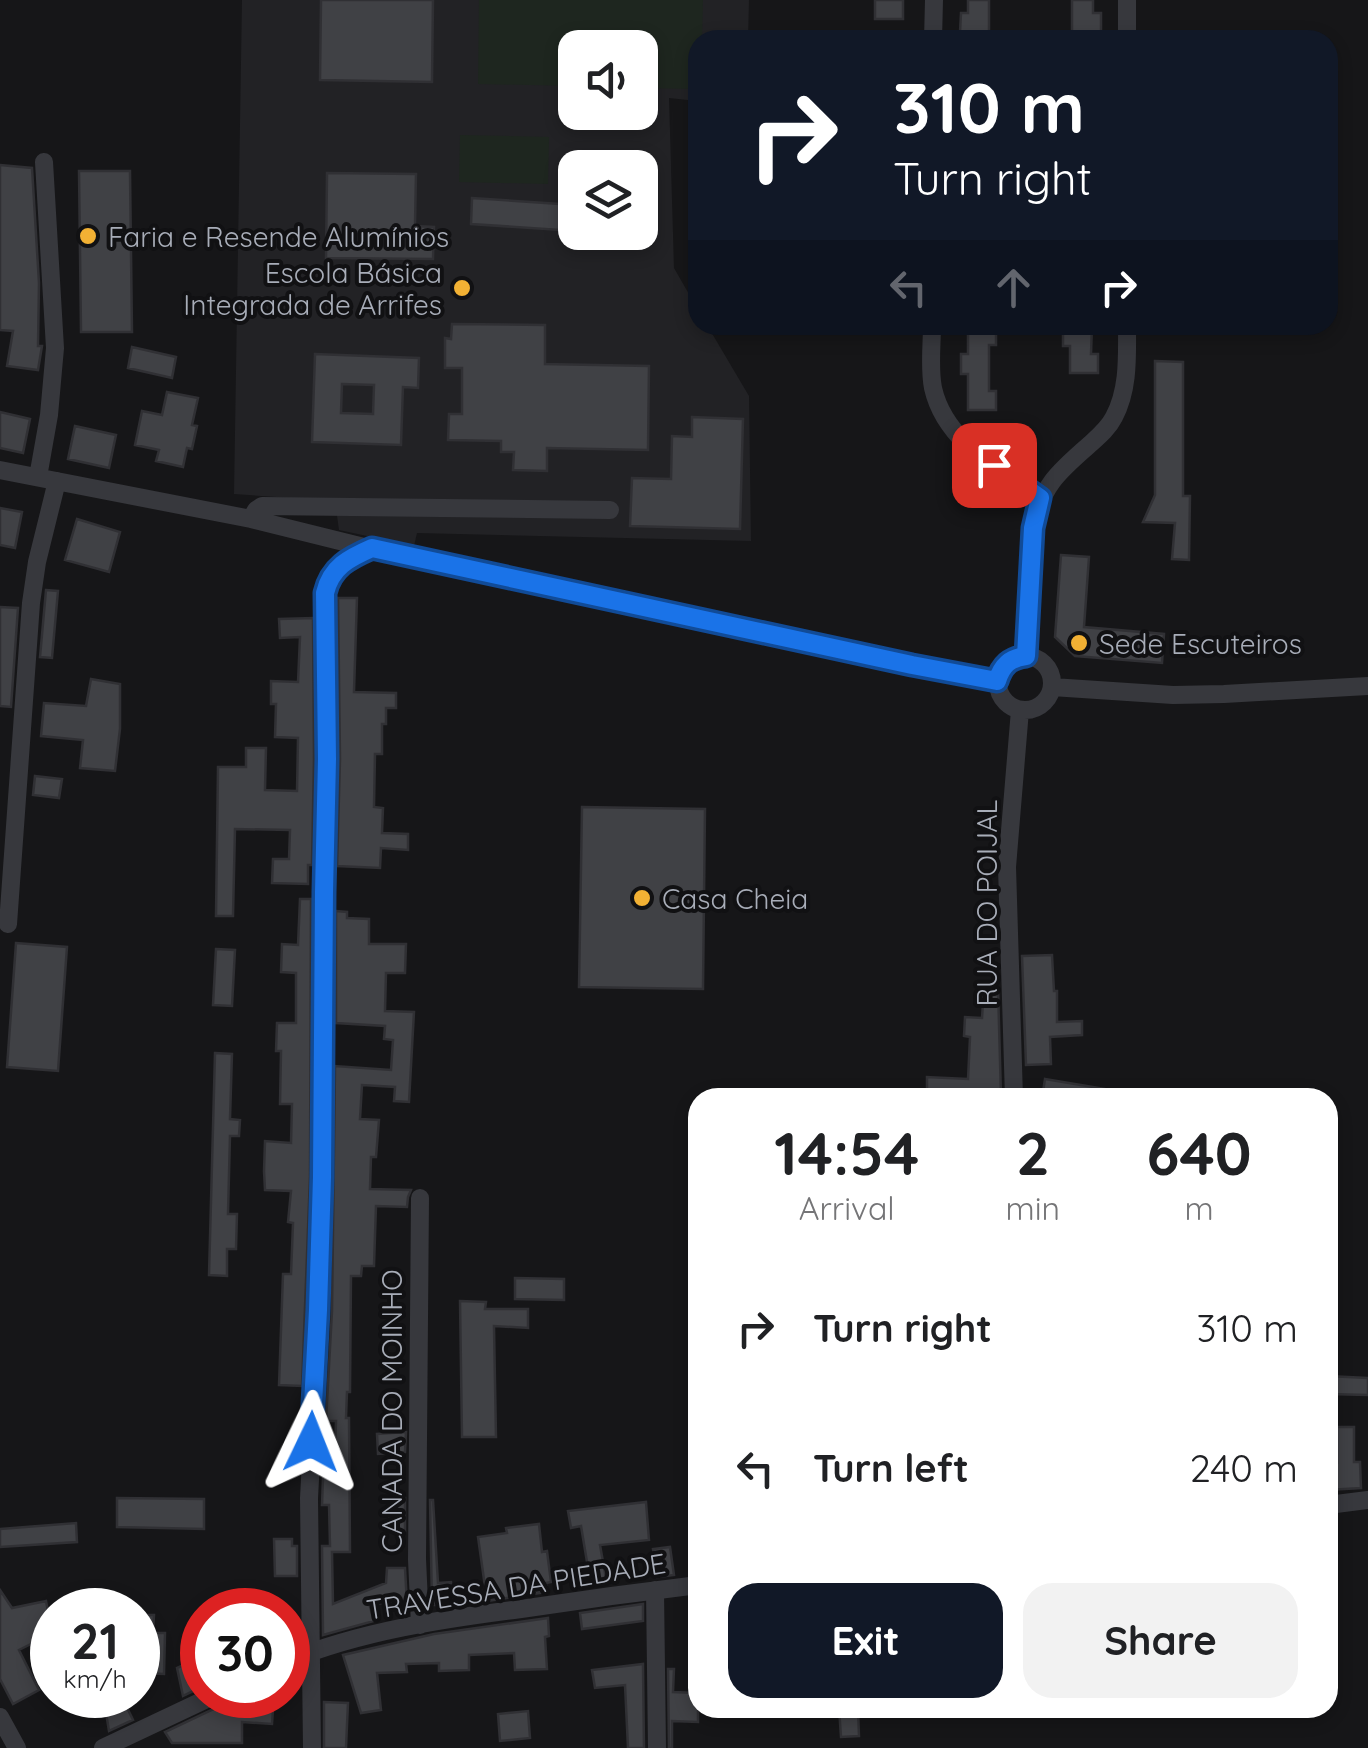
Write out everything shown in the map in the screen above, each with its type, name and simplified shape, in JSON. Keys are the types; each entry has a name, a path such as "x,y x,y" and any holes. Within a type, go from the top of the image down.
{"street":[{"path":"934,0 934,30"},
{"path":"1127,30 1128,0"},
{"path":"38,477 55,348 44,162"},
{"path":"932,335 932,384 952,430 970,448 1040,498"},
{"path":"1026,656 1033,528 1040,498 1061,469 1107,429 1116,414 1125,380 1127,335"},
{"path":"0,470 251,519 997,681"},
{"path":"8,924 31,603 57,481"},
{"path":"251,519 262,506 610,510"},
{"path":"314,508 316,536"},
{"path":"312,1748 309,1498 320,1272 327,759 325,593 337,568 372,548"},
{"path":"1026,656 1046,666 1052,687 1041,705 1020,710 1006,703 997,681 1007,662 1026,656"},
{"path":"1052,687 1190,695 1368,686"},
{"name":"RUA DO POIJAL","path":"1014,1088 1007,868 1020,710"},
{"path":"0,736 22,738"},
{"name":"CANADA DO MOINHO","path":"420,1198 420,1624"},
{"path":"1338,1503 1368,1500"},
{"name":"TRAVESSA DA PIEDADE","path":"311,1652 420,1624 688,1586"},
{"path":"655,1590 657,1748"},
{"path":"103,1748 180,1712"},
{"path":"0,1717 17,1748"}],"shaded area":[{"name":"Escola Básica Integrada de Arrifes","path":"242,0 749,0 748,30 688,30 688,100 669,98 674,268 688,292 688,335 713,335 749,396 751,541 417,533 414,546 339,530 335,501 234,494"},
{"path":"479,0 703,0 702,30 688,30 688,89 658,88 658,30 558,30 558,86 478,84"},
{"path":"460,135 549,137 548,184 459,182"}],"building":[{"path":"321,0 433,0 432,82 320,80"},
{"path":"875,0 903,0 903,19 875,19"},
{"path":"968,0 989,0 989,30 960,30 961,13 968,13"},
{"path":"1072,0 1093,0 1093,13 1101,13 1101,30 1072,30"},
{"path":"0,165 32,168 39,283 38,346 42,346 38,370 7,366 13,331 0,330"},
{"path":"79,171 130,171 132,332 81,332"},
{"path":"327,173 416,174 415,226 434,227 433,259 326,258"},
{"path":"472,198 558,204 558,230 471,224"},
{"path":"452,324 545,325 545,364 649,366 648,450 547,448 547,471 513,470 514,452 501,452 501,441 448,440 449,414 462,414 462,368 445,368 445,338 451,339"},
{"path":"968,335 996,335 996,345 989,345 989,391 996,391 996,410 968,410 968,374 961,374 961,354 968,354"},
{"path":"1063,335 1092,335 1091,354 1098,354 1098,373 1070,373 1070,346 1063,346"},
{"path":"132,347 176,357 172,378 128,368"},
{"path":"315,354 419,358 418,388 403,387 401,445 312,442","holes":["342,384 374,385 373,414 341,413"]},
{"path":"1155,361 1183,362 1183,496 1190,496 1189,560 1172,559 1175,523 1143,522 1155,495"},
{"path":"167,392 198,398 192,449 187,448 183,467 156,461 159,450 135,445 142,411 162,415"},
{"path":"0,412 30,419 23,453 0,448"},
{"path":"692,417 743,419 740,529 630,526 632,478 671,479 672,436 692,437"},
{"path":"75,426 116,435 109,468 68,459"},
{"path":"0,508 22,512 15,548 0,545"},
{"path":"77,519 120,532 109,572 65,560"},
{"path":"1061,555 1089,557 1084,627 1164,634 1162,663 1075,656 1055,637"},
{"path":"46,590 58,591 52,658 40,657"},
{"path":"338,598 357,598 354,692 396,693 396,708 386,708 386,724 382,724 382,754 375,754 374,807 383,808 382,833 408,834 408,850 381,848 380,868 337,866"},
{"path":"0,607 18,608 11,707 0,706"},
{"path":"313,618 314,759 312,865 308,865 308,884 272,883 273,859 289,859 290,830 235,829 233,916 216,916 218,767 246,767 246,748 266,748 265,790 297,791 298,738 275,737 276,704 271,704 271,681 298,682 300,637 280,638 279,619"},
{"path":"91,679 120,684 115,771 80,768 83,740 41,736 44,703 86,706"},
{"path":"35,776 62,779 59,798 33,795"},
{"name":"Casa Cheia","path":"582,807 705,809 703,989 579,987"},
{"path":"300,899 311,899 310,1177 302,1386 279,1385 283,1274 291,1274 291,1191 265,1190 264,1171 265,1141 291,1143 292,1104 280,1104 277,1023 296,1023 296,973 281,972 282,944 298,945"},
{"path":"336,911 347,912 347,918 369,919 369,944 406,944 405,973 386,973 385,1011 414,1012 409,1102 394,1101 395,1087 362,1085 360,1119 379,1120 376,1157 371,1157 370,1189 411,1190 407,1207 376,1206 374,1266 362,1266 361,1276 351,1276 350,1392 346,1418 350,1552 332,1552 333,1604 386,1583 387,1568 405,1568 407,1604 369,1603 374,1621 323,1635 322,1546 330,1546 329,1505 322,1505 324,1450 335,1450 336,1421 326,1421 332,1311 335,1066 391,1070 393,1040 384,1039 385,1026 336,1023"},
{"path":"16,943 67,947 58,1071 7,1067"},
{"path":"216,949 235,950 232,1006 213,1005"},
{"path":"1052,955 1057,1022 1082,1021 1082,1035 1050,1037 1051,1064 1026,1065 1022,956"},
{"path":"984,987 998,988 1001,1088 927,1088 927,1077 968,1079 970,1037 964,1036 965,1017 982,1018"},
{"path":"215,1053 232,1054 230,1119 240,1120 239,1136 230,1136 228,1214 237,1214 236,1249 227,1249 227,1276 209,1275"},
{"path":"1045,1079 1099,1088 1044,1088"},
{"path":"515,1278 564,1279 564,1300 515,1299"},
{"path":"460,1301 486,1302 485,1309 528,1309 528,1328 494,1326 496,1437 462,1437"},
{"path":"1338,1376 1368,1378 1368,1395 1338,1394"},
{"path":"1338,1427 1354,1427 1354,1462 1360,1462 1361,1488 1338,1489"},
{"path":"406,1432 405,1452 378,1454 377,1434"},
{"path":"117,1498 204,1499 204,1529 117,1527"},
{"path":"390,1498 405,1498 405,1531 389,1530"},
{"path":"430,1500 438,1583 451,1582 452,1605 432,1605"},
{"path":"646,1502 649,1540 600,1545 607,1584 591,1586 581,1526 571,1528 568,1511"},
{"path":"76,1523 77,1542 0,1547 0,1529"},
{"path":"539,1524 551,1582 546,1583 547,1592 487,1601 478,1537"},
{"path":"274,1539 292,1539 292,1546 297,1546 297,1576 275,1576"},
{"path":"670,1547 674,1575 657,1577 653,1549"},
{"path":"0,1590 12,1608 30,1604 30,1644 19,1650 30,1672 30,1695 13,1704 0,1679"},
{"path":"643,1604 643,1621 582,1629 580,1613"},
{"path":"548,1618 547,1669 515,1670 514,1653 469,1655 469,1670 439,1671 439,1663 406,1664 407,1672 377,1673 381,1710 361,1713 343,1655 434,1634"},
{"path":"160,1633 165,1633 164,1674 160,1674"},
{"path":"643,1664 644,1748 628,1748 625,1685 595,1688 592,1670"},
{"path":"668,1669 674,1669 673,1692 688,1693 688,1718 698,1718 698,1722 672,1721 669,1748"},
{"path":"324,1702 348,1703 346,1748 324,1748"},
{"path":"528,1711 530,1738 500,1741 498,1714"},
{"path":"107,1718 132,1718 133,1720 109,1731"},
{"path":"195,1718 272,1718 272,1724 242,1722 242,1743 172,1743 165,1732"},
{"path":"840,1718 858,1718 859,1736 841,1737"}],"place":[{"name":"Faria e Resende Alumínios","path":"88,236"},
{"name":"Escola Básica Integrada de Arrifes","path":"462,288"},
{"name":"Sede Escuteiros","path":"1079,643"},
{"name":"Casa Cheia","path":"642,898"}],"route":[{"path":"311,1442 322,1177 325,593 337,568 372,548 997,681 1007,662 1026,656 1033,528 1040,498 994,465"}]}
